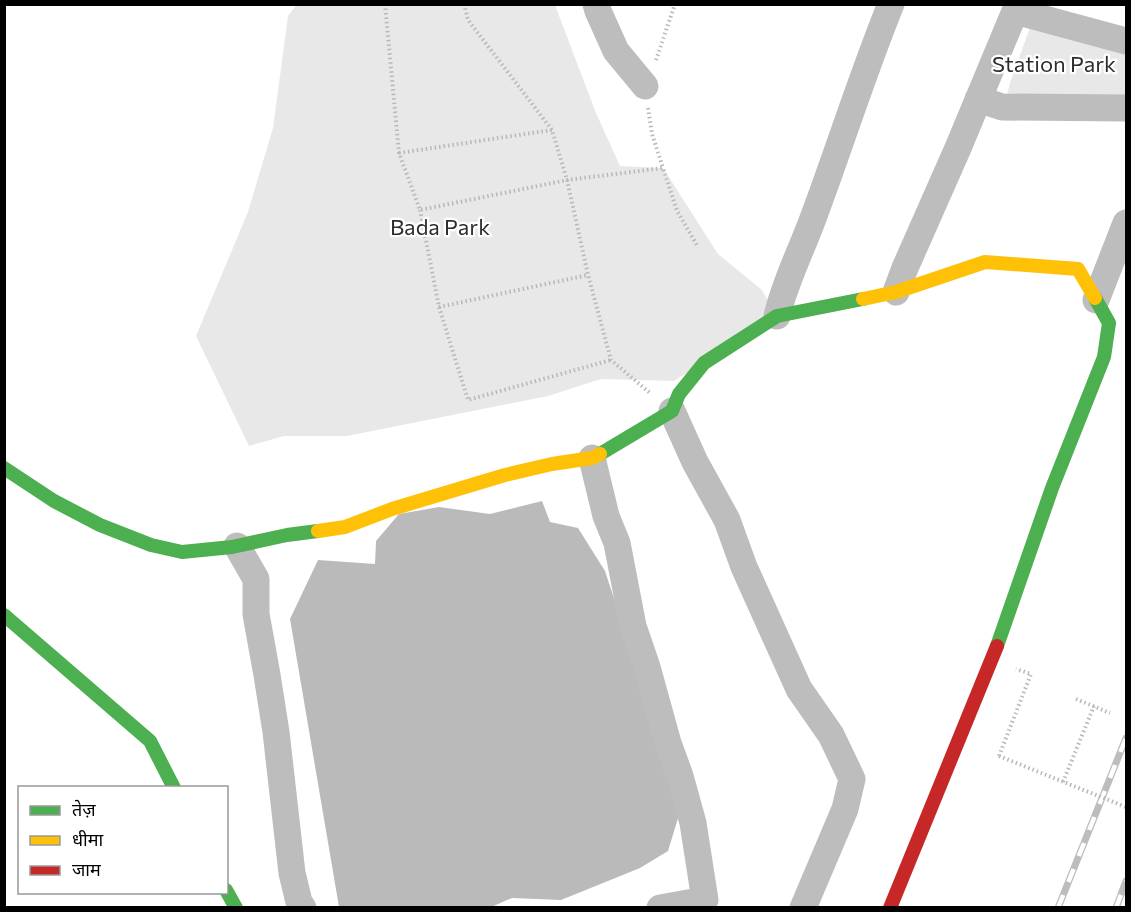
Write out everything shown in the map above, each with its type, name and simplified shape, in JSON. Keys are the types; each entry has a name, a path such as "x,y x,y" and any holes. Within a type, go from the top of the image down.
{"street":[{"path":"596,4 616,51 645,86"},
{"path":"777,316 781,299 815,214 891,4"},
{"path":"896,292 1017,8 1126,41"},
{"path":"978,99 1002,106 1126,108"},
{"path":"1096,300 1126,223"},
{"path":"4,468 54,501 100,525 151,545 182,552 237,546 286,535 345,527 392,509 505,475 592,458 672,411 679,394 704,363 777,316 896,292 985,262 1078,268 1109,323 1104,357 1052,488 992,661 890,908"},
{"path":"672,411 695,462 727,520 744,567 800,689 831,735 852,779 845,809 802,908"},
{"path":"592,458 606,516 617,543 633,626 693,823 704,890 705,900 660,908"},
{"path":"237,546 255,579 256,614 276,732 292,873 299,902 303,908"},
{"path":"4,615 150,741 173,786"},
{"path":"228,894 236,908"}],"path":[{"path":"385,4 399,153 420,210 439,307 468,400 611,360"},
{"path":"464,4 468,20 552,130 567,180 588,275 611,360 672,411"},
{"path":"399,153 552,130"},
{"path":"420,210 567,180 663,168 676,211 698,247"},
{"path":"439,307 588,275"},
{"path":"1022,698 999,756 1126,807"},
{"path":"1076,699 1110,713"},
{"path":"1063,782 1094,706"}],"green space":[{"name":"Bada Park","path":"297,4 555,5 596,113 620,166 663,168 718,254 762,290 777,316 674,381 601,379 548,396 347,436 284,436 249,446 196,336 248,212 273,128 288,16"},
{"name":"Station Park","path":"1032,22 1126,47 1126,98 1006,99"}],"shaded area":[{"path":"542,501 550,522 578,528 605,571 682,805 668,851 640,868 561,900 512,898 489,908 339,907 290,619 318,560 375,564 376,541 399,514 439,507 490,514"}],"railway":[{"path":"1058,908 1126,738"},
{"path":"1116,908 1126,881"}],"traffic: fast":[{"path":"997,646 1052,488 1104,357 1109,323 1095,298"},
{"path":"600,454 672,411 679,394 704,363 777,316 863,299"},
{"path":"4,468 54,501 100,525 151,545 182,552 232,547 318,531"},
{"path":"4,615 150,741 173,786"},
{"path":"228,894 236,908"}],"traffic: slow":[{"path":"863,299 896,292 985,262 1078,269 1095,298"},
{"path":"318,531 345,527 392,509 505,475 592,458 600,454"}],"traffic: jam":[{"path":"890,908 997,646"}]}
